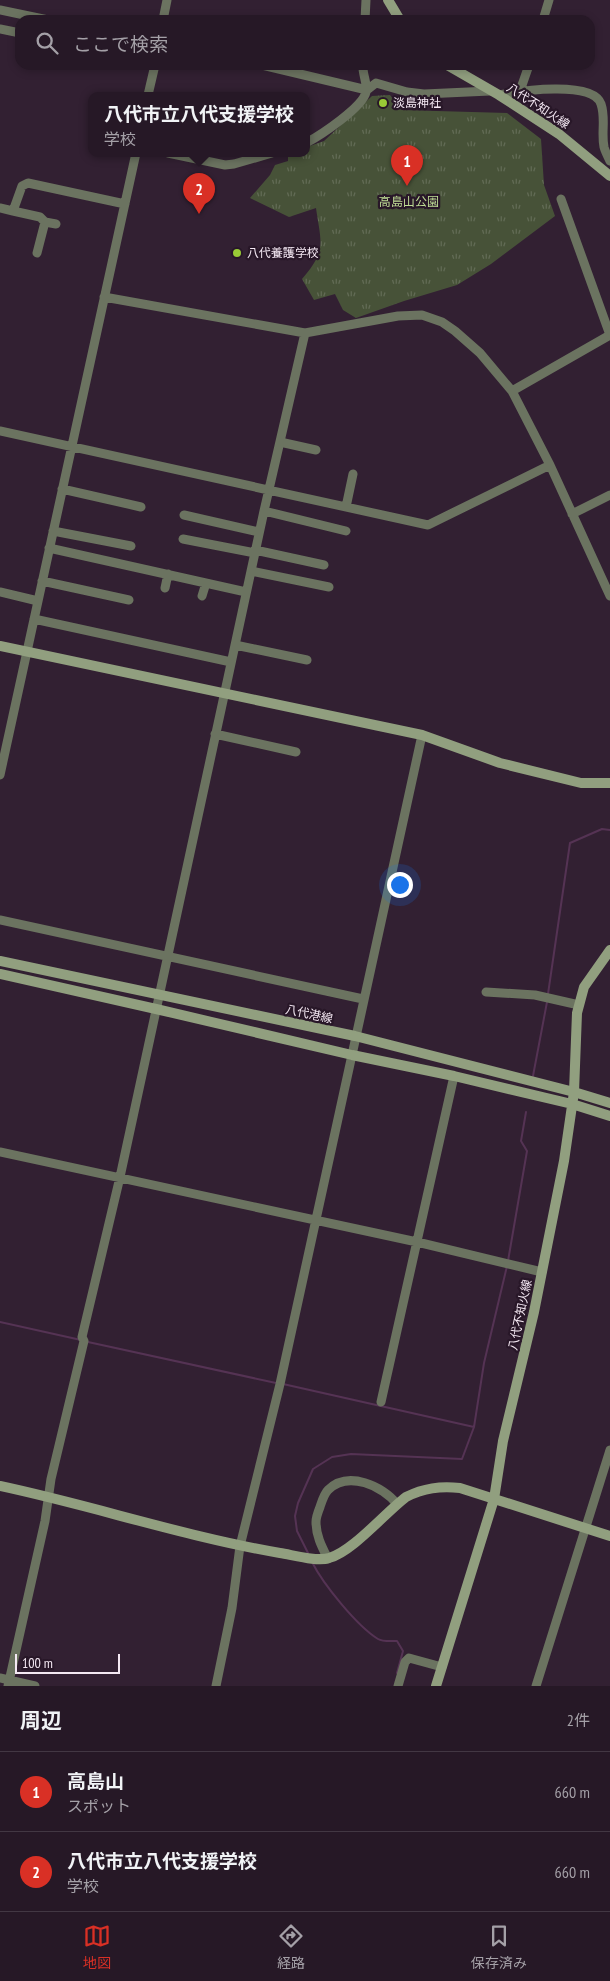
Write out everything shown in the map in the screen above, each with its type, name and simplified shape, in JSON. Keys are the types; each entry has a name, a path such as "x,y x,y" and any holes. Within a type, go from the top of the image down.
{"main road":[{"path":"388,0 397,15"},
{"name":"八代不知火線","path":"455,70 559,134 610,176"},
{"path":"0,646 224,695 422,735 500,763 581,783 610,783"},
{"name":"八代不知火線","path":"436,1686 494,1500 503,1441 534,1312 564,1161 574,1092 577,1013 584,987 610,950"},
{"name":"八代港線","path":"0,961 355,1036 610,1103"},
{"path":"0,974 156,1008 352,1055 454,1076 572,1104 610,1116"},
{"path":"0,1486 48,1496 240,1546 322,1558 347,1549 397,1504 417,1491 443,1486 460,1488 610,1536"}],"street":[{"path":"164,15 167,0"},
{"path":"366,0 366,15"},
{"path":"544,15 549,0"},
{"path":"0,10 24,15"},
{"path":"0,29 15,32"},
{"path":"149,92 153,70"},
{"path":"283,70 367,90"},
{"path":"310,140 330,128 364,99 367,90 364,70"},
{"path":"520,91 526,70"},
{"path":"367,90 376,83 407,92 424,94 577,89 595,95 601,102 604,118 604,147 610,161"},
{"path":"0,775 135,157"},
{"path":"187,157 225,165 256,157"},
{"path":"13,211 22,186 28,183 125,204"},
{"path":"512,391 610,335 561,199"},
{"path":"0,208 40,217 45,222 56,224"},
{"path":"37,253 45,222"},
{"path":"104,297 305,333 398,316 422,315 430,317 455,331 480,353 512,391 550,465 610,596"},
{"path":"35,1686 6,1682 45,1521 48,1496 84,1341 82,1337 120,1177 268,490 305,333"},
{"path":"0,432 428,525 550,465"},
{"path":"280,442 316,450"},
{"path":"346,507 353,474"},
{"path":"62,489 141,507"},
{"path":"572,514 610,495"},
{"path":"264,511 346,531"},
{"path":"184,515 259,532"},
{"path":"53,531 131,546"},
{"path":"183,539 324,565"},
{"path":"49,548 246,592"},
{"path":"251,571 329,587"},
{"path":"165,588 168,574"},
{"path":"42,581 129,600"},
{"path":"202,596 206,583"},
{"path":"0,592 38,601"},
{"path":"34,619 231,662"},
{"path":"235,644 308,660"},
{"path":"215,734 296,752"},
{"path":"216,1686 232,1608 240,1546 280,1384 422,735"},
{"path":"0,920 364,999"},
{"path":"486,992 535,995 579,1006"},
{"path":"380,1402 454,1076"},
{"path":"0,1152 120,1177 316,1222 417,1242 542,1272"},
{"path":"536,1686 610,1450"},
{"path":"322,1558 316,1520 328,1490 338,1484 355,1480 387,1493 397,1504"},
{"path":"398,1686 405,1662 409,1658 442,1667"}],"green space":[{"name":"高島山公園","path":"390,95 401,110 507,113 541,139 544,185 555,216 491,264 457,285 356,318 343,310 335,294 314,300 302,279 319,253 320,238 316,208 289,217 250,198 270,175 275,165 288,161 288,157 310,157 310,146 324,141 372,96"}],"waterway":[{"path":"548,994 570,843 602,829 610,830"},
{"path":"533,1076 547,1002"},
{"path":"508,1261 527,1151 521,1141 526,1112"},
{"path":"308,1553 297,1531 295,1516 298,1503 313,1469 332,1457 351,1454 462,1459 474,1427 484,1363 507,1266"},
{"path":"0,1322 81,1340"},
{"path":"88,1342 276,1383"},
{"path":"283,1384 474,1427"},
{"path":"312,1562 332,1593 360,1625 380,1640 397,1641 403,1651 397,1673"}],"place":[{"name":"淡島神社","path":"383,103"},
{"name":"高島山","path":"407,186"},
{"name":"八代市立八代支援学校","path":"199,214"},
{"name":"八代養護学校","path":"237,253"}]}
